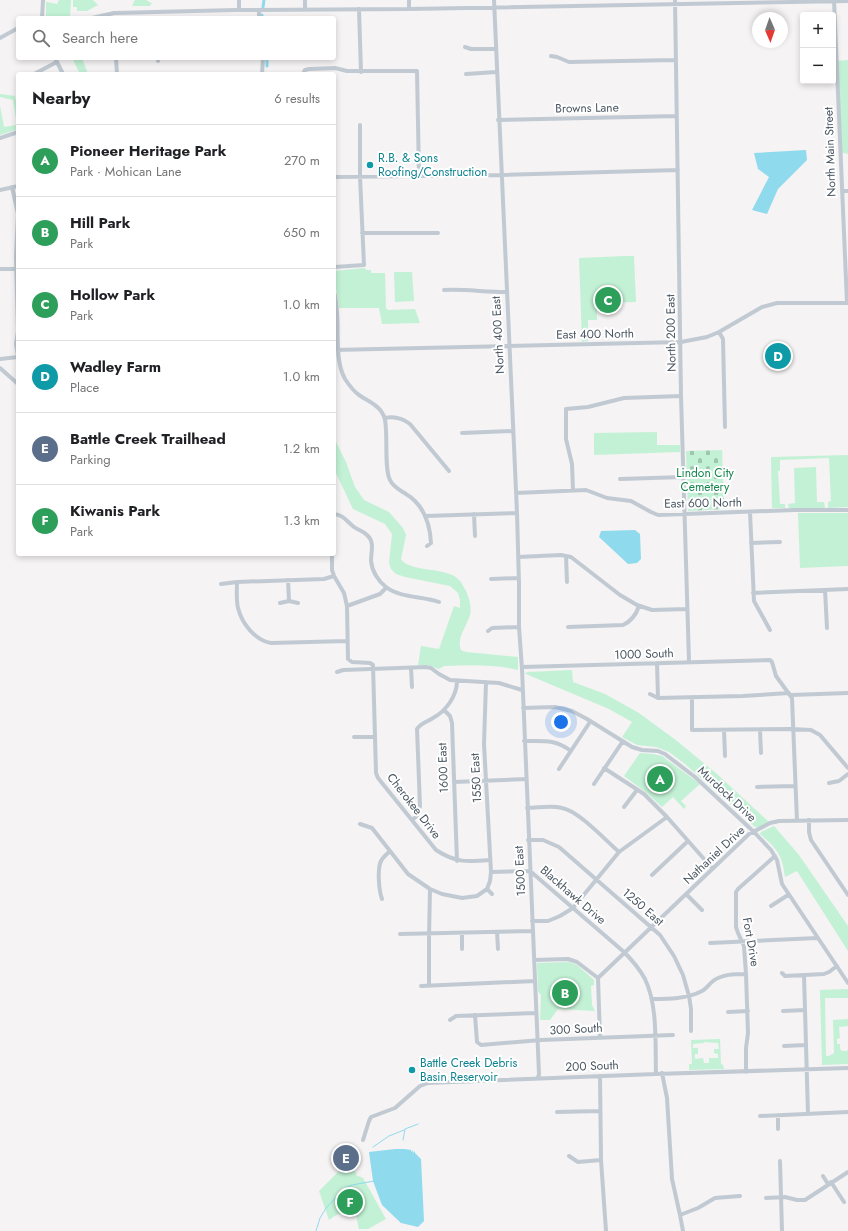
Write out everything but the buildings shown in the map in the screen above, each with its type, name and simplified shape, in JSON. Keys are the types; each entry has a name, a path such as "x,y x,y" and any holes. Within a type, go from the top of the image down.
{"street":[{"path":"42,16 43,0"},
{"path":"239,0 239,10"},
{"path":"305,0 305,9"},
{"path":"409,0 410,9"},
{"name":"North 400 East","path":"494,0 498,120 517,513 521,662"},
{"name":"North Main Street","path":"834,0 847,303"},
{"path":"114,16 156,12 239,10 410,9 675,2 848,1"},
{"name":"North 200 East","path":"675,2 682,396 689,662"},
{"path":"359,9 361,72"},
{"path":"259,10 259,16"},
{"path":"0,38 16,29"},
{"path":"464,47 471,49 496,49"},
{"path":"552,56 569,62 675,60"},
{"path":"37,72 56,60 62,72"},
{"path":"116,60 117,72"},
{"path":"262,72 263,60"},
{"path":"304,72 305,70 309,69 335,68 347,72 417,71 419,176"},
{"path":"466,74 496,72"},
{"name":"Browns Lane","path":"498,120 677,116"},
{"path":"336,267 364,265 360,177 360,125"},
{"path":"0,138 16,133"},
{"path":"336,177 501,175 678,170"},
{"path":"0,190 16,186"},
{"path":"12,187 16,205"},
{"path":"842,191 848,191"},
{"path":"362,233 438,233"},
{"path":"0,269 16,269"},
{"path":"444,290 470,289 483,292 506,292"},
{"name":"East 400 North","path":"339,350 681,342 707,337 719,332 762,307 777,303 847,303"},
{"path":"336,312 340,366 350,387 358,395 376,405 385,418 388,477 395,487 413,499 420,506 426,516 430,530 431,543 427,546"},
{"path":"719,332 724,339 726,427"},
{"path":"0,359 16,356"},
{"path":"0,368 16,382"},
{"path":"573,490 572,464 566,439 566,409 588,407 624,398 682,396"},
{"path":"385,418 398,418 405,420 410,424 449,471"},
{"path":"462,433 513,431"},
{"path":"620,479 684,477"},
{"name":"East 600 North","path":"516,493 586,490 607,498 631,501 658,515 794,510 848,510"},
{"path":"750,512 754,601 770,630"},
{"path":"426,516 517,513"},
{"path":"474,514 475,536"},
{"path":"336,515 346,518 353,526 363,531 370,538 373,567 380,581 386,588 396,592 432,599 439,602"},
{"path":"751,543 780,542"},
{"path":"332,556 332,570 344,593 347,606 348,659 350,662 370,663 373,669"},
{"path":"566,556 567,582"},
{"path":"518,557 571,557 620,595 639,606 652,610 687,609"},
{"path":"221,584 237,582 324,579 334,576"},
{"path":"491,579 519,578"},
{"path":"288,580 289,600"},
{"path":"237,582 238,607 240,615 251,632 263,642 271,644 347,641"},
{"path":"347,606 380,594 386,588"},
{"path":"753,593 848,589"},
{"path":"825,590 827,628"},
{"path":"280,603 289,600 298,603"},
{"path":"568,627 623,625 630,622 636,614 639,606"},
{"path":"488,631 492,628 519,627"},
{"name":"1000 South","path":"522,667 766,659 772,662 775,673 790,694"},
{"name":"1500 East","path":"521,662 538,1078"},
{"path":"657,663 658,698"},
{"path":"337,672 343,670 429,667 443,677 457,681 504,684 522,690"},
{"path":"411,668 412,687"},
{"name":"Cherokee Drive","path":"373,669 376,773 385,787 436,850 457,860 490,860"},
{"path":"412,820 417,816 420,806 417,729 420,725 434,718 444,710 455,692 457,681"},
{"name":"1550 East","path":"486,682 484,744 491,872"},
{"path":"650,694 658,698 848,693"},
{"path":"790,694 792,698 797,820"},
{"path":"692,697 692,730 811,730 820,735 848,768"},
{"name":"Murdock Drive","path":"523,708 550,707 572,711 636,748 658,751 669,756 695,776 767,845 775,856 782,884 788,895 848,983"},
{"name":"1600 East","path":"444,710 450,716 452,723 457,860"},
{"path":"559,769 590,722"},
{"path":"724,730 725,756"},
{"path":"760,730 761,753"},
{"path":"354,737 375,737"},
{"path":"524,741 553,741 571,750"},
{"path":"594,784 623,741"},
{"path":"604,768 644,794 667,817 712,868"},
{"path":"829,783 839,781 848,774"},
{"path":"454,782 526,779"},
{"path":"757,787 796,786"},
{"path":"624,807 637,790"},
{"path":"527,808 560,807 569,810 619,852"},
{"path":"532,921 548,921 573,908 619,852 667,817"},
{"name":"Nathaniel Drive","path":"598,978 712,868 745,838 754,832 770,823 797,820 848,820"},
{"path":"809,820 809,830 812,840 848,895"},
{"path":"360,824 372,828 408,874 430,889 442,894 462,898 477,896 488,889 491,872"},
{"name":"1250 East","path":"528,840 543,840 554,844 660,935 674,956 683,975 691,1009 691,1031"},
{"path":"652,875 688,842"},
{"path":"382,899 380,893 379,869 381,861 390,851"},
{"name":"Fort Drive","path":"746,1072 748,1011 745,953 736,927 736,892 775,856"},
{"name":"Blackhawk Drive","path":"491,872 530,871 624,952 637,966 645,979 652,999 656,1074"},
{"path":"429,985 430,889"},
{"path":"488,889 492,894"},
{"path":"686,894 702,910"},
{"path":"771,906 788,895"},
{"path":"400,934 533,931"},
{"path":"497,932 498,948"},
{"path":"462,933 462,949"},
{"path":"710,943 817,938"},
{"path":"534,960 568,959 577,962 598,978 600,1037"},
{"path":"782,973 785,976 824,974 837,966"},
{"path":"652,999 669,999 689,996 702,991 712,981 720,976 746,974"},
{"path":"804,975 808,1114"},
{"path":"421,986 535,981"},
{"path":"783,1011 805,1010"},
{"path":"728,1012 748,1011"},
{"path":"450,1020 456,1016 536,1013"},
{"name":"300 South","path":"475,1015 477,1042 481,1045 600,1037 672,1036"},
{"path":"784,1046 806,1045"},
{"name":"200 South","path":"363,1140 371,1117 395,1108 420,1086 428,1083 848,1068"},
{"path":"662,1074 667,1098 672,1179 683,1231"},
{"path":"600,1076 601,1160 606,1231"},
{"path":"558,1112 600,1111"},
{"path":"760,1116 848,1112"},
{"path":"778,1115 778,1129"},
{"path":"569,1156 578,1162 601,1160"},
{"path":"780,1161 782,1231"},
{"path":"766,1198 781,1197 805,1200 848,1172"},
{"path":"823,1176 844,1202"},
{"path":"680,1215 698,1208 715,1198 740,1196"}],"green space":[{"path":"59,0 71,0 70,16 46,16 46,2 57,4"},
{"path":"73,0 93,0 98,5 87,11 77,11 77,7 73,7"},
{"path":"135,0 146,0 153,4 150,6 132,6"},
{"path":"73,60 83,60 87,72 79,72"},
{"path":"848,60 848,154 840,152 836,61"},
{"path":"0,94 15,96 16,119 13,100 0,97"},
{"path":"0,106 4,127 16,125 16,130 0,135"},
{"path":"634,256 636,302 597,303 597,320 588,320 588,341 582,342 579,258"},
{"path":"364,268 371,270 371,273 385,273 386,308 388,310 415,309 420,323 382,324 379,308 339,308 336,287 336,271"},
{"path":"394,272 412,272 414,301 395,302"},
{"path":"657,432 657,445 680,445 680,452 594,455 594,433"},
{"path":"336,442 346,462 355,487 364,500 389,512 403,528 406,535 401,559 405,563 412,566 439,571 455,576 462,583 471,609 469,619 460,641 461,650 466,652 518,657 518,670 473,665 444,666 439,669 428,665 418,665 421,646 439,649 454,606 460,608 458,593 450,586 396,574 391,569 389,563 392,534 385,524 353,509 336,473"},
{"name":"Lindon City Cemetery","path":"722,450 724,509 688,511 686,451"},
{"path":"848,455 848,507 828,508 828,502 831,501 829,458 780,460 780,471 778,471 780,504 785,504 785,508 772,508 771,457"},
{"path":"816,467 817,502 824,502 825,508 789,508 788,504 795,503 794,468"},
{"path":"798,513 848,513 848,566 800,568"},
{"path":"572,670 573,682 605,694 639,713 677,741 717,774 769,822 758,828 755,827 685,764 669,752 656,747 637,745 622,737 632,722 609,709 525,673"},
{"path":"640,753 662,756 700,784 681,801 686,806 684,809 673,797 662,807 647,793 624,776"},
{"path":"774,826 799,855 848,926 848,951 797,871 785,877 778,852 760,834 761,832"},
{"path":"569,962 577,965 594,980 594,985 591,986 592,1005 595,1011 558,1009 550,1020 540,1020 541,995 538,991 537,963"},
{"path":"848,989 848,998 825,998 826,1056 834,1053 833,1020 848,1019 848,1026 839,1027 840,1038 837,1039 837,1044 840,1044 840,1049 842,1051 847,1051 848,1049 848,1064 822,1065 820,990"},
{"path":"720,1039 721,1064 723,1065 724,1069 689,1070 689,1064 692,1064 691,1040","holes":["705,1042 718,1043 719,1049 714,1049 714,1053 718,1054 718,1058 709,1058 709,1063 704,1063 703,1058 695,1059 695,1054 698,1054 698,1048 693,1048 693,1044"]},
{"path":"341,1163 357,1173 356,1175 363,1178 386,1219 368,1229 359,1229 356,1216 349,1213 339,1214 329,1220 319,1191 341,1169"}],"water":[{"path":"806,150 807,160 778,189 767,214 752,210 769,177 758,169 754,153"},
{"path":"635,530 640,534 641,559 637,563 628,564 599,537 601,531"},
{"path":"411,1149 411,1152 413,1150 413,1153 415,1151 421,1159 424,1221 418,1227 401,1223 382,1205 373,1181 369,1152"}],"waterway":[{"path":"263,7 264,0"},
{"path":"267,60 267,66"},
{"path":"403,1140 405,1129 418,1124"},
{"path":"373,1147 389,1136 404,1130"},
{"path":"316,1231 320,1218 326,1208 345,1188 352,1185 374,1181"}],"place":[{"name":"R.B. & Sons Roofing/Construction","path":"370,165"},
{"name":"Hollow Park","path":"608,300"},
{"name":"Wadley Farm","path":"778,356"},
{"name":"Pioneer Heritage Park","path":"660,779"},
{"name":"Hill Park","path":"565,993"},
{"name":"Battle Creek Debris Basin Reservoir","path":"412,1070"},
{"name":"Battle Creek Trailhead","path":"346,1158"},
{"name":"Kiwanis Park","path":"350,1202"}]}
